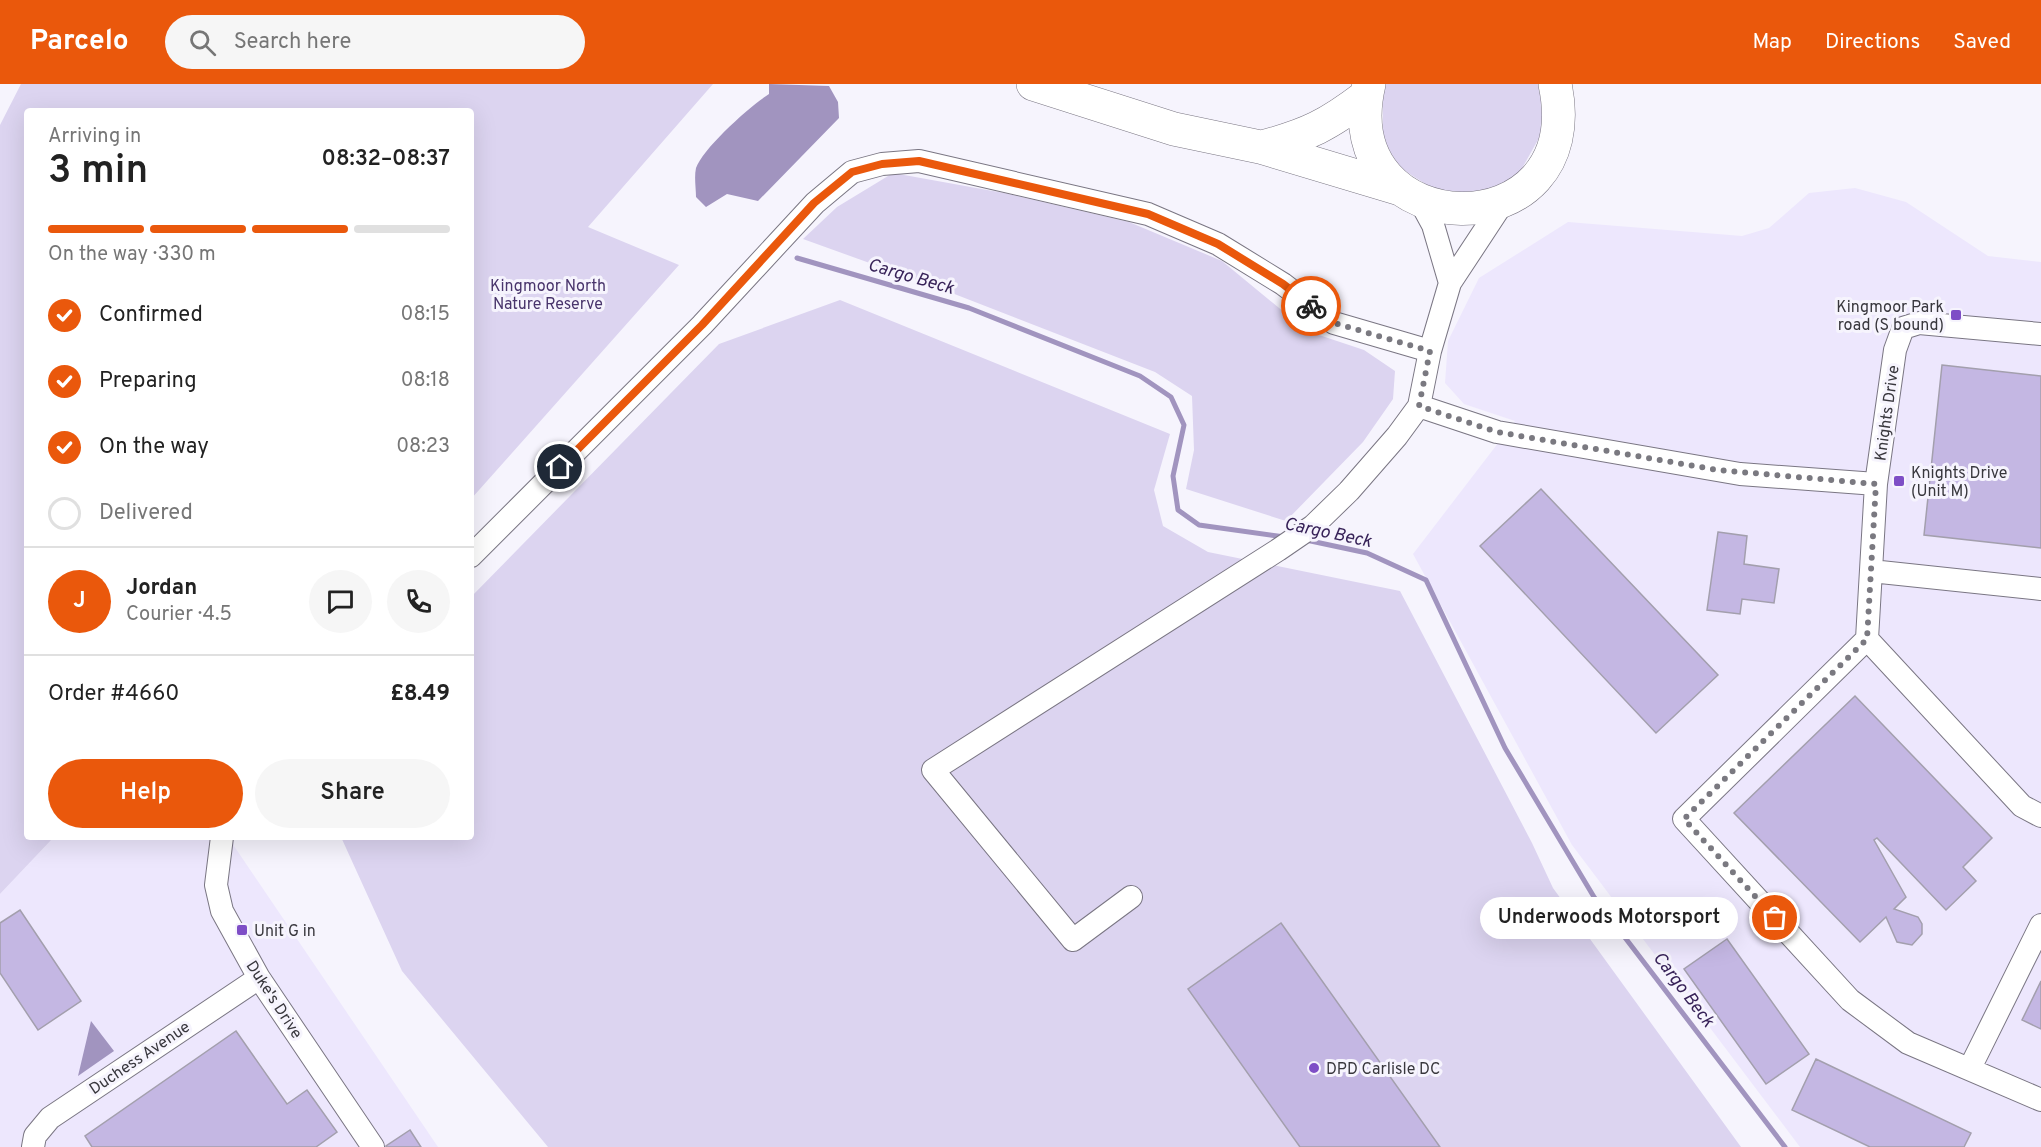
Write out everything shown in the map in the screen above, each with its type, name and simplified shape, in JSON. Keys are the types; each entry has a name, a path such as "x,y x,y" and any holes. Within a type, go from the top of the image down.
{"highway":[{"path":"1033,84 1174,129 1260,147 1448,209 1477,210 1504,201 1528,185 1547,162 1557,135 1560,106 1555,84"},
{"path":"1260,147 1316,130 1332,122 1367,90"},
{"path":"1367,90 1365,122 1371,147 1383,170 1410,195"}],"street":[{"path":"474,553 702,325 814,203 852,172 882,164 919,161 1148,214 1218,244 1283,284 1334,323 1430,351"},
{"path":"1410,195 1433,225 1450,283"},
{"path":"1131,897 1072,940 933,770 1313,526 1356,483 1397,436 1419,406 1430,351 1450,283 1504,201"},
{"name":"Knights Drive","path":"1867,639 1876,484 1894,350 1903,328 1919,323 2041,334"},
{"path":"1419,406 1497,432 1717,470 1876,484"},
{"path":"1871,571 2041,589"},
{"path":"2041,816 2022,806 1867,639 1684,819 1850,1000 1908,1043 2041,1100"},
{"name":"Duke's Drive","path":"222,840 216,885 222,911 259,978 373,1147"},
{"path":"1970,1068 2041,925"},
{"name":"Duchess Avenue","path":"33,1147 35,1136 50,1118 167,1037 259,978"}],"shaded area":[{"path":"769,84 829,86 838,102 839,118 758,201 727,194 706,207 696,197 696,168 700,160 739,117 769,94"},
{"path":"1855,188 1906,202 1988,256 2041,262 2041,1147 1800,1147 1572,845 1413,554 1515,421 1464,404 1445,383 1448,341 1479,278 1568,222 1742,236 1769,228 1809,193"},
{"path":"51,840 233,840 234,846 438,1147 0,1147 0,894"},
{"path":"91,1021 114,1051 78,1076"}],"green space":[{"name":"Kingmoor North Nature Reserve","path":"21,84 713,84 588,227 679,265 474,496 474,108 24,108 24,840 51,840 0,894 0,125"},
{"path":"1383,84 1540,84 1543,131 1521,170 1510,180 1483,192 1438,192 1399,167 1383,139"},
{"path":"893,173 1004,193 1129,222 1222,261 1307,331 1364,350 1395,371 1393,399 1363,442 1286,521 1186,489 1194,450 1192,396 1155,372 939,288 803,239 837,207"},
{"path":"840,300 1170,434 1154,490 1163,526 1208,552 1400,591 1532,843 1553,888 1741,1147 548,1147 402,971 342,840 474,840 474,594 719,344"}],"building":[{"path":"1942,365 2041,376 2041,548 1924,535"},
{"path":"1541,489 1718,675 1656,733 1480,546"},
{"path":"1718,532 1747,536 1744,564 1779,569 1774,603 1742,599 1740,614 1707,610"},
{"path":"1855,696 1992,838 1963,867 1976,881 1946,910 1877,838 1874,840 1906,897 1894,909 1918,917 1922,924 1922,934 1912,945 1897,942 1886,917 1860,942 1734,813"},
{"path":"20,910 81,1001 38,1030 0,973 0,923"},
{"name":"DPD Carlisle DC","path":"1281,923 1440,1147 1300,1147 1188,989"},
{"path":"1727,939 1809,1054 1766,1084 1684,969"},
{"path":"2041,981 2041,1029 2022,1020"},
{"path":"236,1031 287,1104 307,1090 337,1132 316,1147 92,1147 85,1136"},
{"path":"1816,1059 1971,1133 1964,1147 1870,1147 1792,1110"},
{"path":"410,1130 421,1147 386,1147 386,1146"}],"waterway":[{"name":"Cargo Beck","path":"797,258 969,308 1140,376 1171,397 1184,425 1173,476 1178,510 1199,525 1285,537"},
{"name":"Cargo Beck","path":"1306,540 1367,553 1426,580 1505,748 1594,897 1785,1147"}],"way so far":[{"path":"1311,306 1334,323 1430,351 1419,406 1497,432 1740,474 1876,484 1867,639 1684,819 1775,918"}],"place":[{"name":"Kingmoor Park road (S bound)","path":"1956,315"},
{"name":"Knights Drive (Unit M)","path":"1899,481"},
{"name":"Underwoods Motorsport","path":"1775,918"},
{"name":"Unit G in","path":"242,930"},
{"name":"DPD Carlisle DC","path":"1314,1068"}],"route":[{"path":"560,467 702,325 814,203 852,172 882,164 919,161 1092,199 1148,214 1218,244 1283,284 1311,306"}]}
